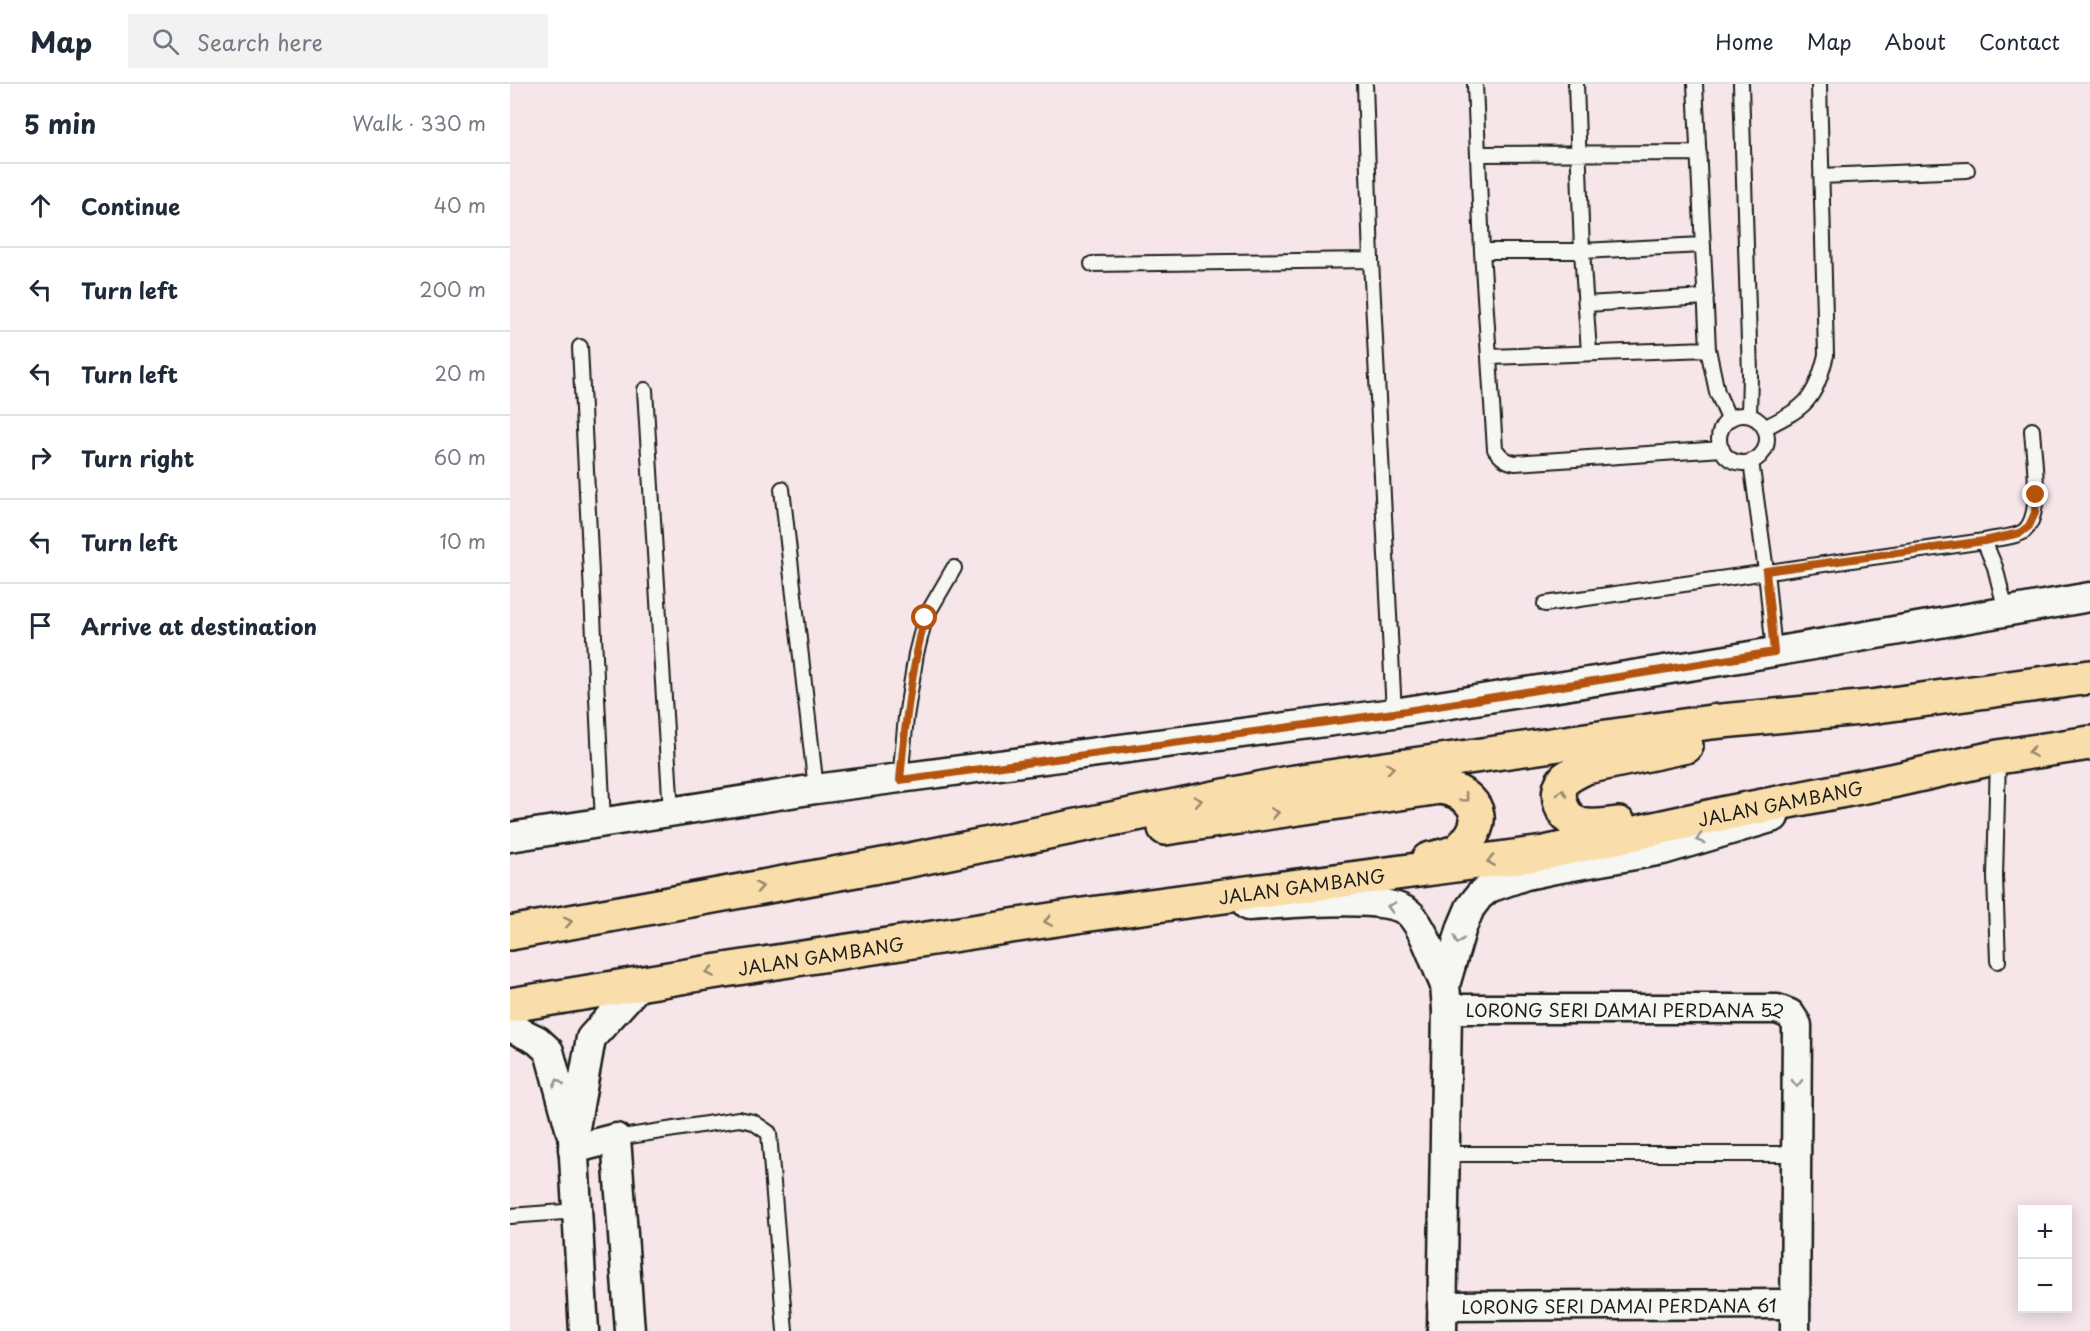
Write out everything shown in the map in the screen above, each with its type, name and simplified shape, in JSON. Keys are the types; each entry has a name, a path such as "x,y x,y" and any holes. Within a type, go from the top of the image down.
{"highway":[{"path":"510,933 905,861 1288,783 1711,722 1870,707 2090,677"},
{"path":"1722,814 1591,827 1579,825 1568,818 1562,810 1560,791 1564,781 1586,767 1870,707"},
{"name":"JALAN GAMBANG","path":"510,1005 1083,915 1544,853 1998,757 2090,742"},
{"path":"905,861 1205,823 1440,787 1452,789 1473,802 1477,813 1477,824 1472,836 1456,851 1371,878"}],"street":[{"path":"510,837 816,789 900,780 1394,713 1774,652 2090,597"},
{"path":"1442,1319 1446,997 1462,927 1470,908 1479,896 1489,888 1526,875 1664,850 1896,780"},
{"path":"1083,915 1336,901 1364,901 1390,906 1409,912 1421,929 1446,997"},
{"path":"573,1144 591,1038 640,984"},
{"name":"LORONG SERI DAMAI PERDANA 52","path":"1446,997 1777,1010 1790,1014 1797,1024 1796,1154"},
{"path":"510,1027 537,1040 549,1051 573,1144 584,1331"},
{"path":"573,1144 616,1138 630,1331"},
{"path":"1795,1317 1796,1154"},
{"name":"LORONG SERI DAMAI PERDANA 61","path":"1442,1319 1795,1317"}],"lane":[{"path":"1365,84 1371,260 1394,713"},
{"path":"1475,84 1482,251 1495,449 1508,462 1515,463 1722,449"},
{"path":"1576,84 1582,251 1589,352"},
{"path":"1695,84 1708,349 1717,392 1729,419"},
{"path":"1742,84 1750,374 1749,416"},
{"path":"1764,428 1797,412 1812,396 1826,355 1819,84"},
{"path":"1478,154 1699,153"},
{"path":"1821,176 1967,170"},
{"path":"1482,251 1582,251 1703,245"},
{"path":"1092,264 1371,260"},
{"path":"1586,304 1706,297"},
{"path":"580,347 603,822"},
{"path":"1489,357 1708,349"},
{"path":"645,390 671,812"},
{"path":"1736,416 1749,416 1755,418 1764,428 1767,434 1765,447 1757,458 1738,462 1726,455 1719,436 1729,419 1736,416"},
{"path":"1545,604 1984,541 2020,533 2029,526 2035,513 2032,430"},
{"path":"1751,461 1774,652"},
{"path":"782,489 816,789"},
{"path":"1984,541 1995,567 2006,611"},
{"path":"900,780 908,706 920,636 925,618 954,568"},
{"path":"1998,757 1995,877 1998,960"},
{"path":"616,1138 739,1119 753,1122 769,1133 785,1331"},
{"path":"1445,1154 1796,1154"},
{"path":"510,1216 577,1211"}],"route":[{"path":"925,618 916,654 906,717 900,780 1394,713 1774,652 1766,571 1984,541 2020,533 2029,526 2035,513 2036,495"}]}
